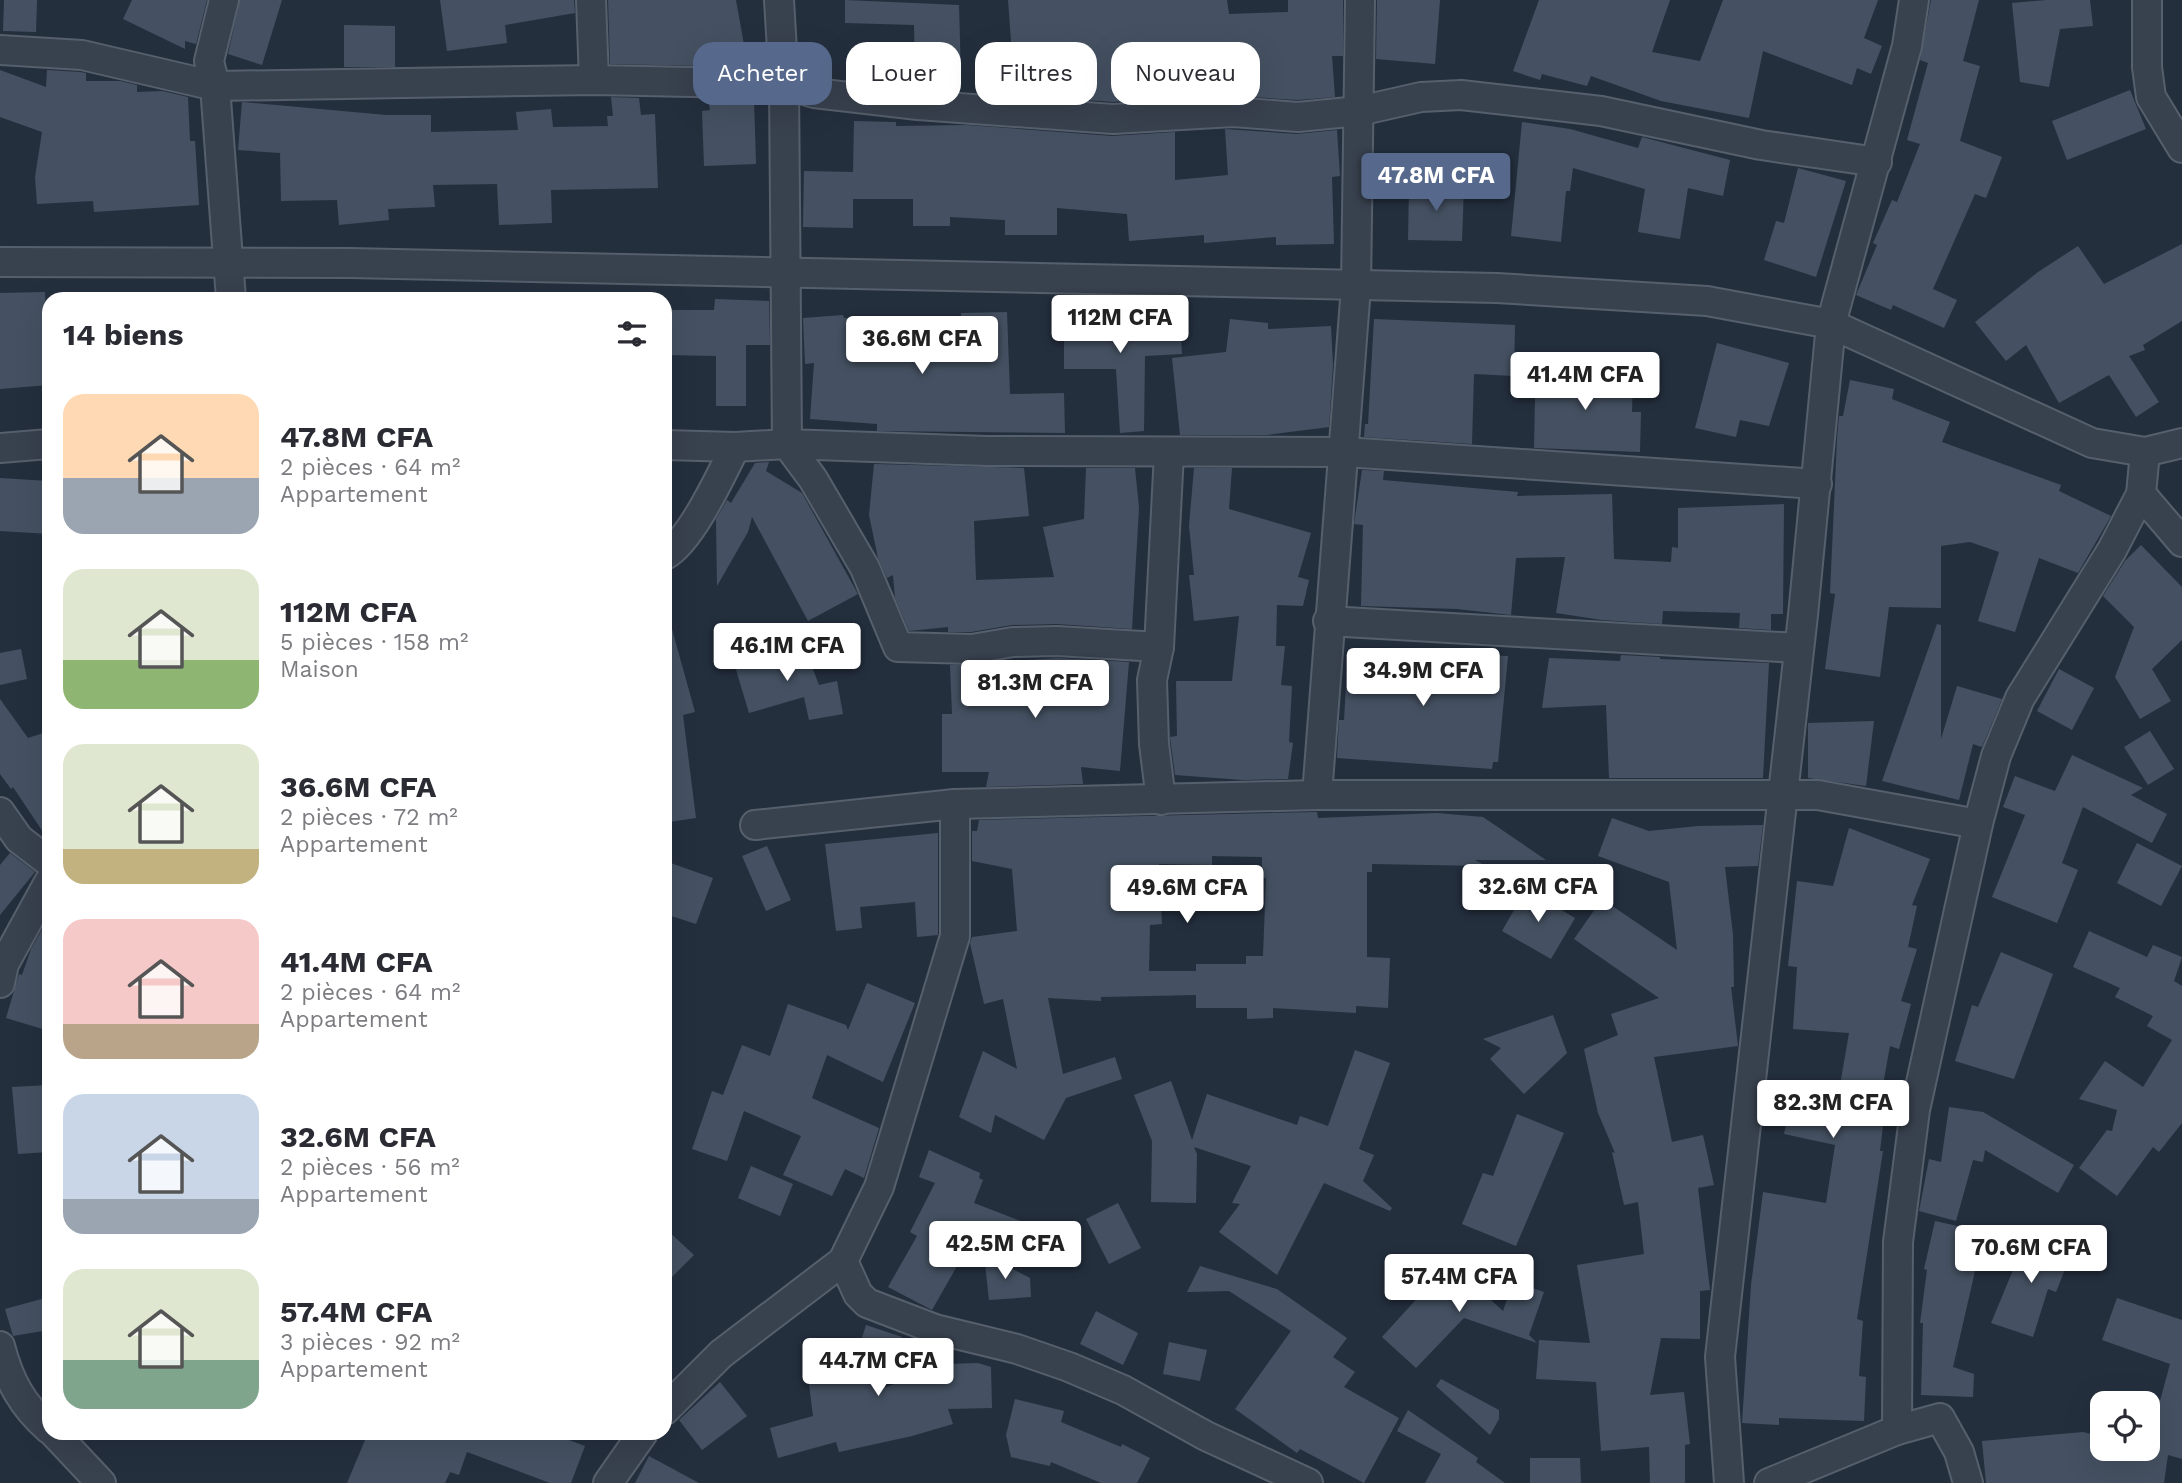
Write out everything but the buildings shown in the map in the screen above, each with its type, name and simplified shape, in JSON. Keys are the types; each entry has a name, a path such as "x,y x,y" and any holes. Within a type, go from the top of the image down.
{"street":[{"path":"224,0 209,61 215,86 231,292"},
{"path":"592,0 594,80"},
{"path":"779,0 782,42"},
{"path":"1317,795 1328,621 1345,452 1356,287 1360,0"},
{"path":"1729,1483 1720,1357 1817,484 1831,324 1907,46 1914,0"},
{"path":"2147,0 2151,97 2182,148"},
{"path":"0,50 82,55 215,86 594,80 693,82"},
{"path":"832,95 918,105 1113,119 1233,112 1298,117 1359,111 1421,97 1461,95 1639,117 1761,145 1877,162"},
{"path":"784,105 787,444 813,479 865,568 898,647 972,649 1013,642 1056,641 1159,647"},
{"path":"0,262 784,272 1356,287 1497,288 1707,301 1831,324 2092,443 2146,452 2182,443"},
{"path":"672,445 734,447 787,444 987,451 1169,453 1345,452 1817,484"},
{"path":"0,448 42,445"},
{"path":"672,551 713,492 734,447"},
{"path":"1897,1430 1898,1242 1914,1110 1978,824 1996,756 2020,698 2112,550 2141,494 2146,452"},
{"path":"1161,800 1154,744 1152,680 1159,647 1169,453"},
{"path":"2141,494 2182,542"},
{"path":"1328,621 1798,648"},
{"path":"755,825 956,804 1317,795 1818,795 1978,824"},
{"path":"672,1403 721,1354 843,1261 883,1177 954,936 956,804"},
{"path":"0,812 19,839 42,857"},
{"path":"0,983 5,964 42,895"},
{"path":"843,1261 858,1294 867,1303 935,1329 1017,1349 1069,1367 1123,1391 1206,1436 1308,1483"},
{"path":"0,1346 15,1392 42,1422"},
{"path":"1769,1483 1897,1430 1940,1418 1959,1452 1968,1483"},
{"path":"61,1440 101,1483"},
{"path":"608,1483 638,1440"}]}
